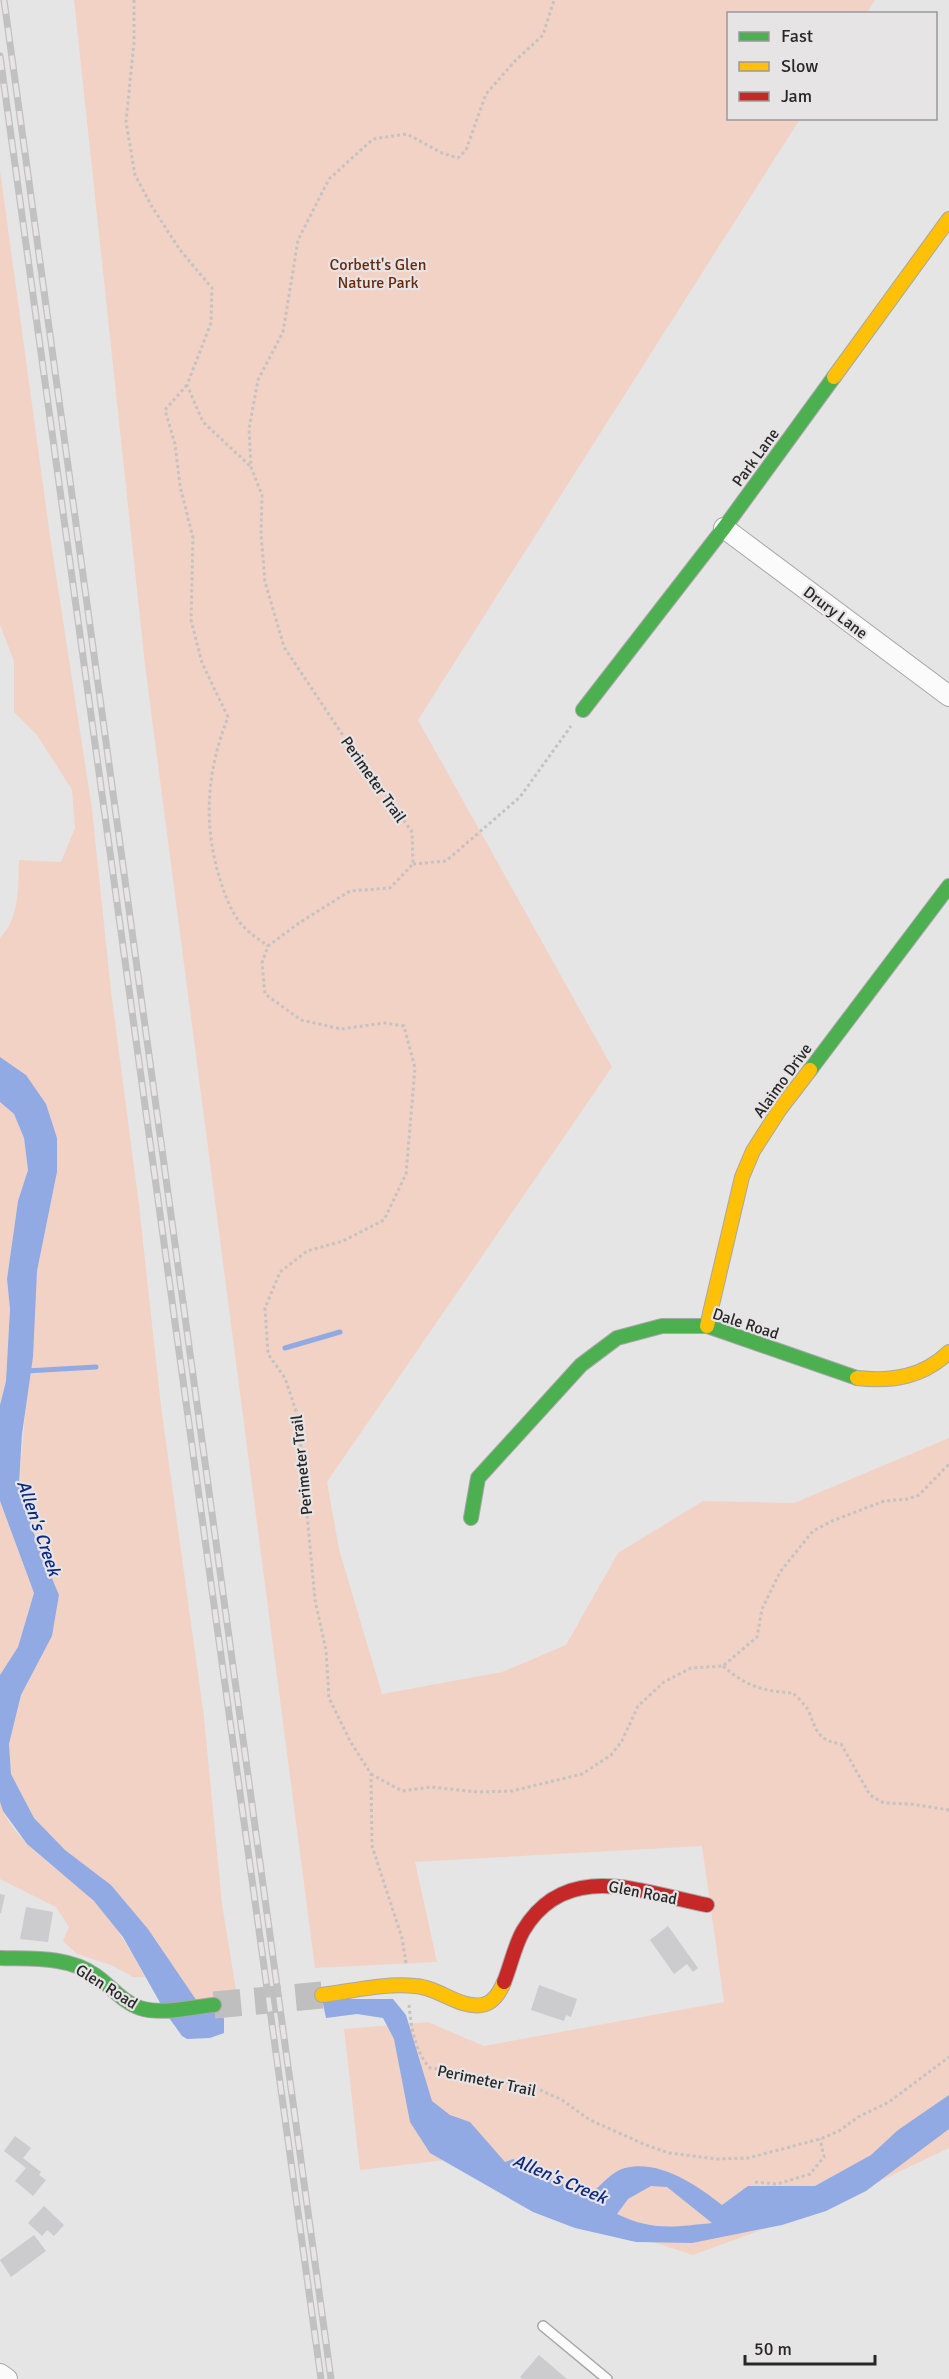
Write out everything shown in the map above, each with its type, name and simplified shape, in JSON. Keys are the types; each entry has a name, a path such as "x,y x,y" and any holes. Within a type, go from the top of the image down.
{"street":[{"name":"Park Lane","path":"583,710 724,528 949,219"},
{"name":"Drury Lane","path":"724,528 949,696"},
{"name":"Alaimo Drive","path":"707,1326 742,1177 753,1152 780,1109 949,886"},
{"name":"Dale Road","path":"471,1518 478,1478 581,1365 617,1338 637,1331 662,1326 707,1326 850,1377 869,1380 888,1380 924,1371 949,1352"},
{"name":"Glen Road","path":"322,1995 407,1986 428,1988 468,2004 481,2006 492,2001 501,1989 518,1942 531,1919 554,1900 590,1886 618,1885 707,1905"},
{"name":"Glen Road","path":"0,1958 51,1960 72,1964 89,1971 134,2005 149,2009 209,2005"},
{"path":"0,2374 7,2379"}],"lane":[{"path":"543,2326 607,2379"}],"path":[{"path":"134,0 134,42 126,122 135,176 180,250 212,288 212,323 187,385 165,410 175,444 180,486 193,538 191,620 202,663 228,717 219,740 211,775 208,815 213,857 224,894 242,925 268,946 299,922 350,891 390,888 413,864 446,861 520,796 583,710"},
{"name":"Perimeter Trail","path":"413,864 412,832 348,743 284,647 265,582 261,534 262,495 251,467 249,429 258,380 283,332 298,240 329,179 373,140 407,134 442,153 458,158 466,150 486,94 514,62 543,35 554,0"},
{"path":"187,385 203,422 251,467"},
{"name":"Perimeter Trail","path":"268,946 262,963 266,993 301,1020 341,1029 384,1023 404,1026 415,1068 406,1174 384,1220 343,1241 307,1251 280,1272 265,1308 268,1354 285,1378 298,1417 315,1600 326,1650 328,1698 350,1741 371,1774 402,1791 431,1787 478,1792 512,1791 582,1774 611,1755 622,1741 638,1706 664,1682 691,1668 723,1666"},
{"path":"949,1464 919,1495 908,1499 884,1501 832,1521 813,1531 780,1572 762,1609 757,1637 723,1666 739,1681 767,1691 793,1693 808,1710 812,1725 824,1739 841,1744 870,1795 884,1803 911,1804 949,1810"},
{"name":"Perimeter Trail","path":"371,1774 372,1846 402,1938 410,2024 421,2058 430,2068 452,2070 538,2089 562,2100 590,2120 669,2153 695,2158 748,2158 820,2139 839,2131 858,2117 888,2102 949,2057"},
{"path":"755,2182 777,2184 810,2174 824,2157 820,2139"}],"green space":[{"name":"Corbett's Glen Nature Park","path":"74,0 875,0 868,12 727,12 727,120 799,120 418,720 612,1067 327,1482 339,1549 382,1694 502,1672 566,1645 618,1553 703,1501 794,1503 949,1438 949,2148 832,2204 693,2255 569,2215 446,2160 360,2170 344,2029 428,2022 484,2046 724,2002 702,1846 415,1862 437,1962 315,1968 145,665"},
{"path":"0,170 50,536 92,809 111,991 139,1205 161,1406 204,1717 222,1904 236,1990 221,2009 202,2011 148,1929 111,1885 65,1850 34,1818 11,1774 9,1744 21,1695 52,1636 59,1595 36,1540 19,1484 37,1271 57,1172 26,1075 0,1057 0,938 7,930 15,911 19,860 61,862 75,828 72,790 37,735 14,712 14,661 0,625"},
{"path":"0,1102 14,1114 24,1138 28,1170 18,1201 7,1279 10,1309 6,1381 0,1405"},
{"path":"0,1501 34,1593 18,1647 0,1675"},
{"path":"0,1802 6,1817 27,1844 102,1909 122,1937 145,1977 133,1977 111,1965 77,1954 63,1941 69,1927 56,1907 0,1879"}],"water":[{"path":"0,1057 26,1075 46,1104 57,1138 57,1172 37,1271 33,1357 22,1434 19,1484 36,1540 59,1595 52,1636 21,1695 9,1744 11,1774 34,1818 65,1850 111,1885 148,1929 203,2010 221,2009 224,2033 210,2038 187,2039 182,2036 167,2015 123,1937 94,1901 27,1844 3,1811 0,1802 0,1675 18,1647 34,1593 0,1501 0,1405 6,1381 10,1309 7,1279 18,1201 28,1170 24,1138 14,1114 0,1102"},
{"path":"322,1999 393,1999 406,2015 432,2101 450,2115 470,2122 505,2162 513,2159 588,2197 615,2173 625,2168 638,2166 664,2170 677,2176 722,2205 748,2186 815,2186 871,2155 898,2130 949,2095 949,2129 866,2191 826,2211 782,2225 692,2243 636,2242 575,2228 533,2212 430,2153 410,2122 394,2039 383,2018 357,2014 326,2018","holes":["651,2186 667,2187 712,2223 652,2225 617,2214 628,2199"]}],"building":[{"path":"0,1894 5,1895 1,1913 0,1913"},
{"path":"26,1907 53,1912 48,1942 20,1939"},
{"path":"668,1926 698,1968 693,1972 687,1964 674,1974 650,1940"},
{"path":"539,1985 577,1999 571,2017 566,2015 564,2021 531,2010"},
{"path":"15,2136 31,2148 23,2158 41,2172 39,2175 46,2180 33,2196 15,2181 26,2168 4,2151"},
{"path":"44,2206 64,2225 54,2236 47,2230 42,2236 28,2223"},
{"path":"34,2235 46,2251 11,2277 0,2260"},
{"path":"539,2355 567,2379 522,2379 520,2377"}],"waterway":[{"path":"285,1348 340,1332"},
{"path":"26,1371 96,1367"}],"tunnel":[{"path":"214,2005 322,1995"}],"railway":[{"path":"4,0 331,2379"},
{"path":"0,56 321,2379"}],"traffic: fast":[{"path":"583,710 724,528 834,377"},
{"path":"810,1070 949,886"},
{"path":"471,1518 478,1478 581,1365 617,1338 662,1326 707,1326 857,1378"},
{"path":"0,1958 37,1959 73,1964 95,1975 127,2002 149,2010 167,2011 214,2005"}],"traffic: slow":[{"path":"834,377 949,219"},
{"path":"707,1326 742,1177 753,1151 780,1109 810,1070"},
{"path":"857,1378 882,1379 906,1376 929,1367 949,1352"},
{"path":"322,1995 380,1986 403,1985 424,1987 465,2004 482,2005 493,1999 504,1982"}],"traffic: jam":[{"path":"504,1982 523,1931 541,1908 561,1894 584,1888 608,1886 707,1905"}],"water label":[{"name":"Allen's Creek","path":"39,1528"},
{"name":"Allen's Creek","path":"560,2179"}]}
